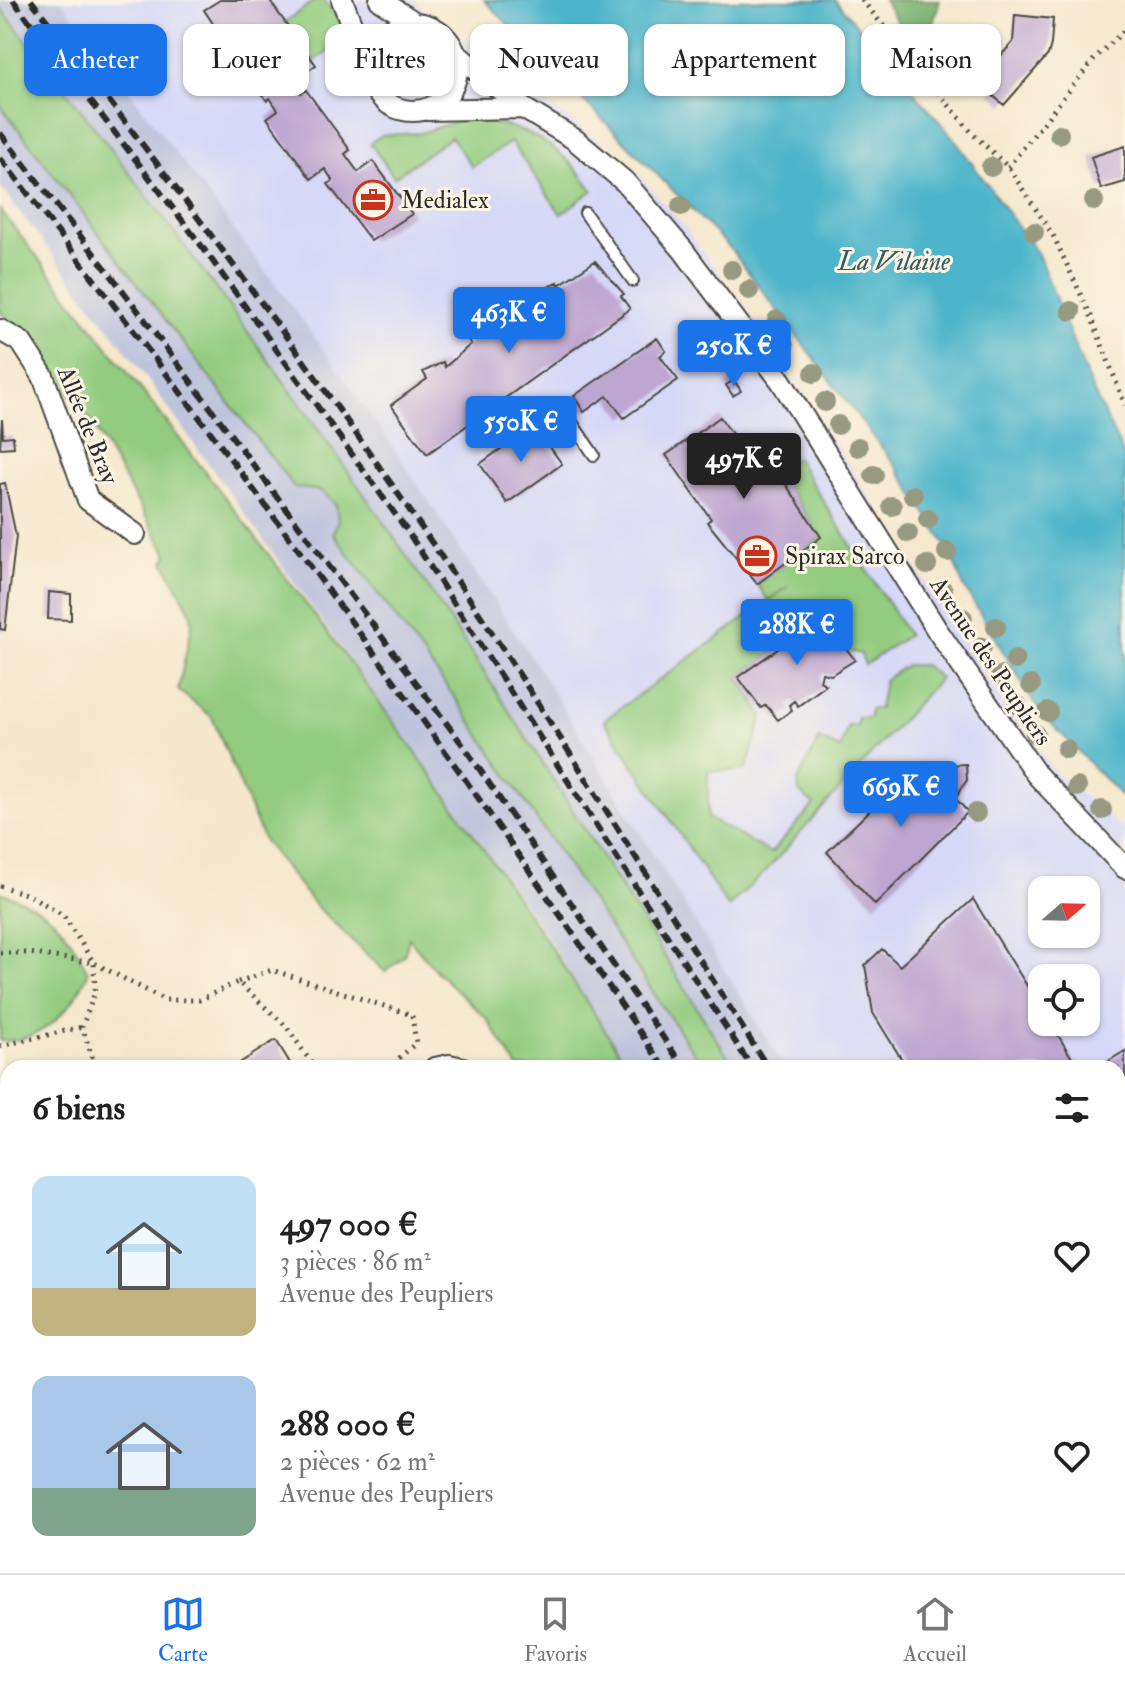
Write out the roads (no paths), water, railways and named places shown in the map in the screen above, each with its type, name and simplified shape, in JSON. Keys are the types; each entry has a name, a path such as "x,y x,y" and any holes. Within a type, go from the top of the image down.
{"street":[{"path":"342,0 351,24"},
{"name":"Avenue des Peupliers","path":"380,0 414,22 440,31 456,54 523,108 574,139 625,182 683,250 781,381 929,617 1027,762 1109,855 1125,868"},
{"path":"408,24 414,22"},
{"path":"424,110 437,105 455,83 456,54"},
{"path":"380,96 386,103 411,112 523,108"},
{"name":"Allée de Bray","path":"0,330 21,342 43,376 88,500 135,534"},
{"path":"0,1247 0,1267"}],"lane":[{"path":"585,213 633,281"},
{"path":"560,405 594,455"}],"water":[{"name":"La Vilaine","path":"484,0 835,0 861,30 861,96 918,96 952,136 1038,254 1091,387 1125,457 1125,800 1039,711 963,585 949,550 898,469 729,247 579,96 628,96 628,24 508,24"}],"railway":[{"path":"13,0 198,241 408,532 747,1060"},
{"path":"31,0 229,259 419,524 553,726 763,1060"},
{"path":"0,133 124,292 465,748 679,1060"},
{"path":"0,158 172,381 340,607 505,835 659,1060"}],"place":[{"name":"Medialex","path":"373,200"},
{"name":"Spirax Sarco","path":"757,556"}]}
